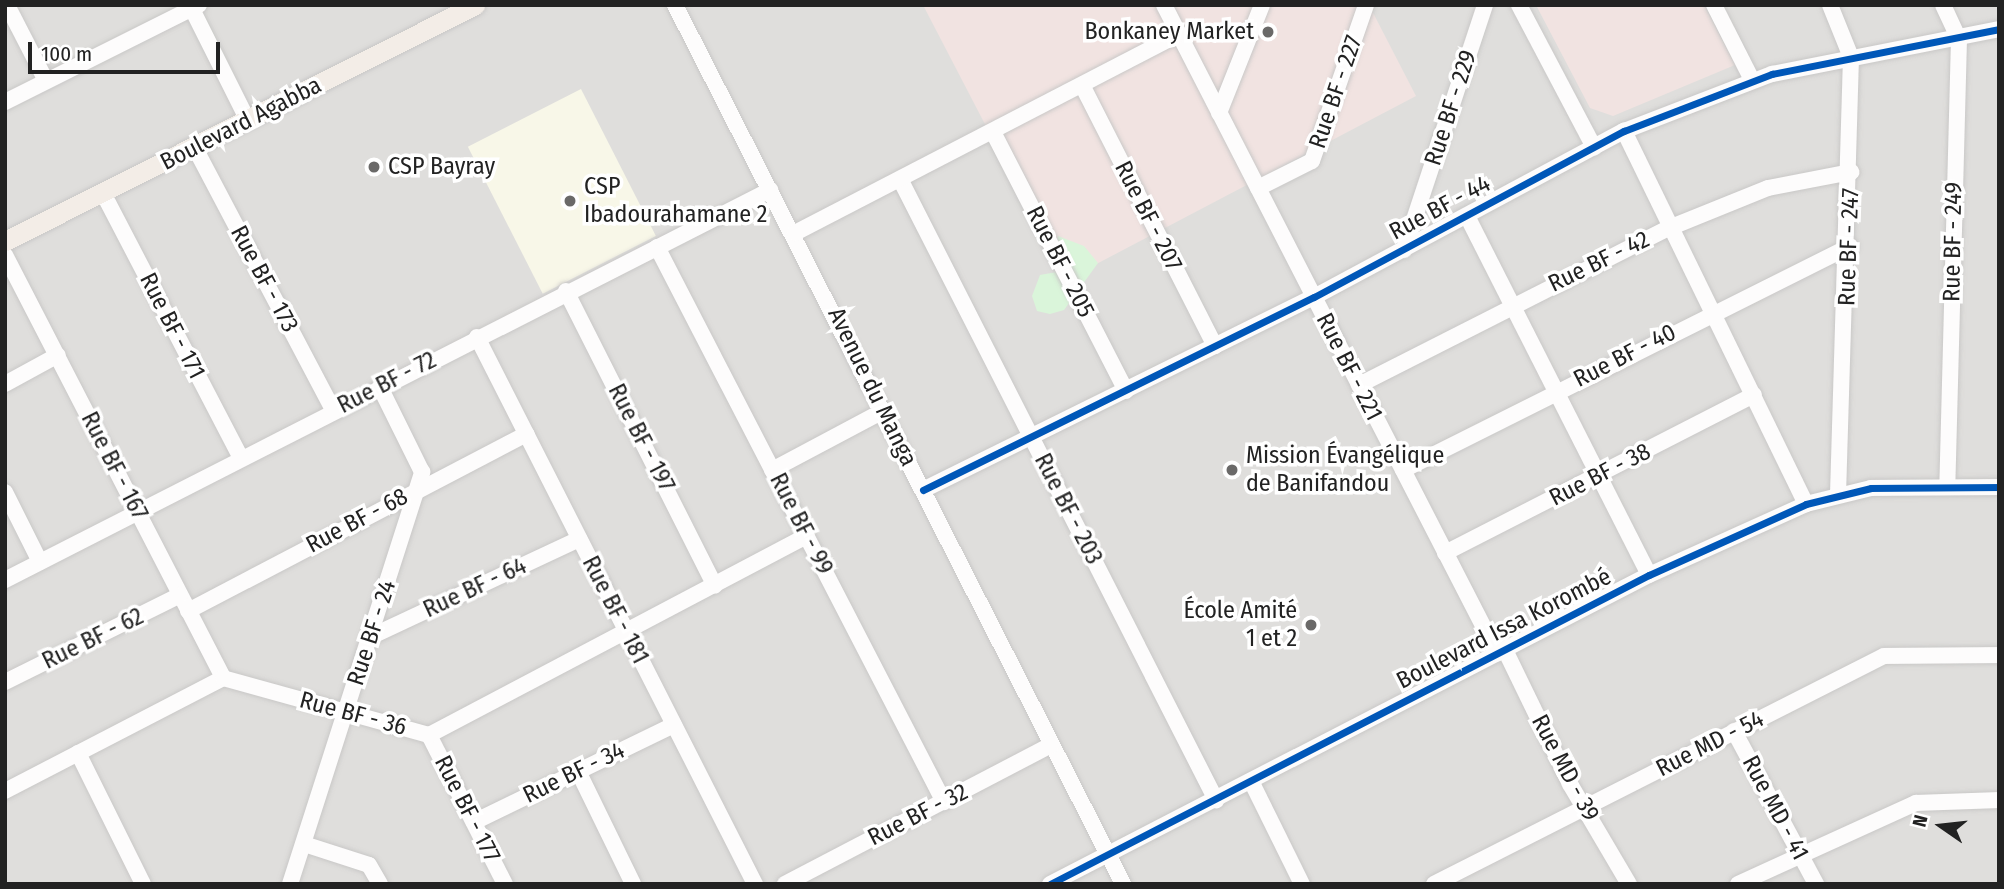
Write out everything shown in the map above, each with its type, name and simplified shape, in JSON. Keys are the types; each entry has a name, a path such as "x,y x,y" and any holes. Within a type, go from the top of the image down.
{"main road":[{"name":"Boulevard Agabba","path":"5,242 475,5"}],"street":[{"path":"7,5 46,82"},
{"name":"Avenue du Manga","path":"675,5 795,233 1123,884"},
{"name":"Rue BF - 221","path":"1164,5 1445,552 1501,651"},
{"path":"1219,113 1262,5"},
{"name":"Rue BF - 227","path":"1258,188 1312,161 1366,5"},
{"name":"Rue BF - 229","path":"1404,250 1485,5"},
{"path":"1519,5 1594,147"},
{"path":"1714,5 1752,80"},
{"name":"Rue BF - 247","path":"1830,5 1851,57 1850,246 1838,493"},
{"name":"Rue BF - 249","path":"1942,5 1959,39 1947,483"},
{"path":"5,102 196,7 248,121"},
{"name":"Rue BF - 44","path":"923,491 1314,297 1625,131 1752,80 1851,57 1959,39 1999,29"},
{"path":"795,233 901,181 1178,34"},
{"name":"Rue BF - 207","path":"1082,85 1215,346"},
{"path":"1625,131 1669,228 1754,395 1806,505"},
{"name":"Rue BF - 205","path":"993,132 1126,391"},
{"name":"Rue BF - 173","path":"195,148 333,410"},
{"name":"Rue BF - 42","path":"1359,385 1514,303 1669,228 1768,188 1851,172"},
{"name":"Rue BF - 203","path":"901,181 1216,800"},
{"name":"Rue BF - 72","path":"5,580 566,291 770,190"},
{"name":"Rue BF - 171","path":"103,193 241,458"},
{"path":"1467,216 1514,303 1649,575"},
{"name":"Rue BF - 40","path":"1403,470 1711,313 1850,246"},
{"name":"Rue BF - 99","path":"657,247 944,802"},
{"name":"Rue BF - 167","path":"5,255 223,678"},
{"name":"Rue BF - 197","path":"566,291 715,586"},
{"name":"Rue BF - 181","path":"477,337 625,633 755,884"},
{"path":"5,384 58,355"},
{"name":"Rue BF - 24","path":"290,884 418,489 420,461 380,387"},
{"name":"Rue BF - 38","path":"1445,552 1754,395"},
{"path":"772,470 883,411"},
{"name":"Rue BF - 68","path":"188,611 526,434"},
{"name":"Boulevard Issa Korombé","path":"1050,884 1649,575 1806,505 1838,493 1947,483 1999,487"},
{"path":"5,492 40,562"},
{"name":"Rue BF - 36","path":"223,678 429,735 807,536"},
{"name":"Rue BF - 64","path":"370,637 579,539"},
{"name":"Rue BF - 62","path":"5,682 180,595"},
{"name":"Rue MD - 39","path":"1501,651 1629,884"},
{"name":"Rue MD - 54","path":"1434,884 1884,656 1999,654"},
{"path":"5,791 223,678"},
{"name":"Rue BF - 34","path":"474,822 674,725"},
{"name":"Rue MD - 41","path":"1734,732 1816,884"},
{"name":"Rue BF - 177","path":"429,735 505,884"},
{"name":"Rue BF - 32","path":"785,884 1051,745"},
{"path":"78,753 143,884"},
{"path":"578,771 634,884"},
{"path":"1251,781 1302,884"},
{"path":"1738,884 1916,803 1999,800"},
{"path":"304,844 369,865 380,884"}],"shaded area":[{"path":"5,5 1999,5 1999,884 5,884"},
{"path":"923,5 1369,5 1416,96 1066,280"},
{"path":"1536,5 1704,5 1735,65 1613,116 1590,108"},
{"path":"581,89 656,236 543,294 468,147"}],"green space":[{"path":"1058,236 1084,246 1098,263 1064,310 1050,314 1037,311 1032,296 1040,275 1068,270 1066,255 1054,250"}],"cycle path":[{"path":"923,490 1314,297 1624,131 1772,74 1999,29"},
{"path":"1050,884 1649,575 1806,504 1871,488 1999,487"}],"place":[{"name":"Bonkaney Market","path":"1268,32"},
{"name":"CSP Bayray","path":"374,167"},
{"name":"CSP Ibadourahamane 2","path":"570,201"},
{"name":"Mission Évangélique de Banifandou","path":"1232,470"},
{"name":"École Amité 1 et 2","path":"1311,625"}]}
